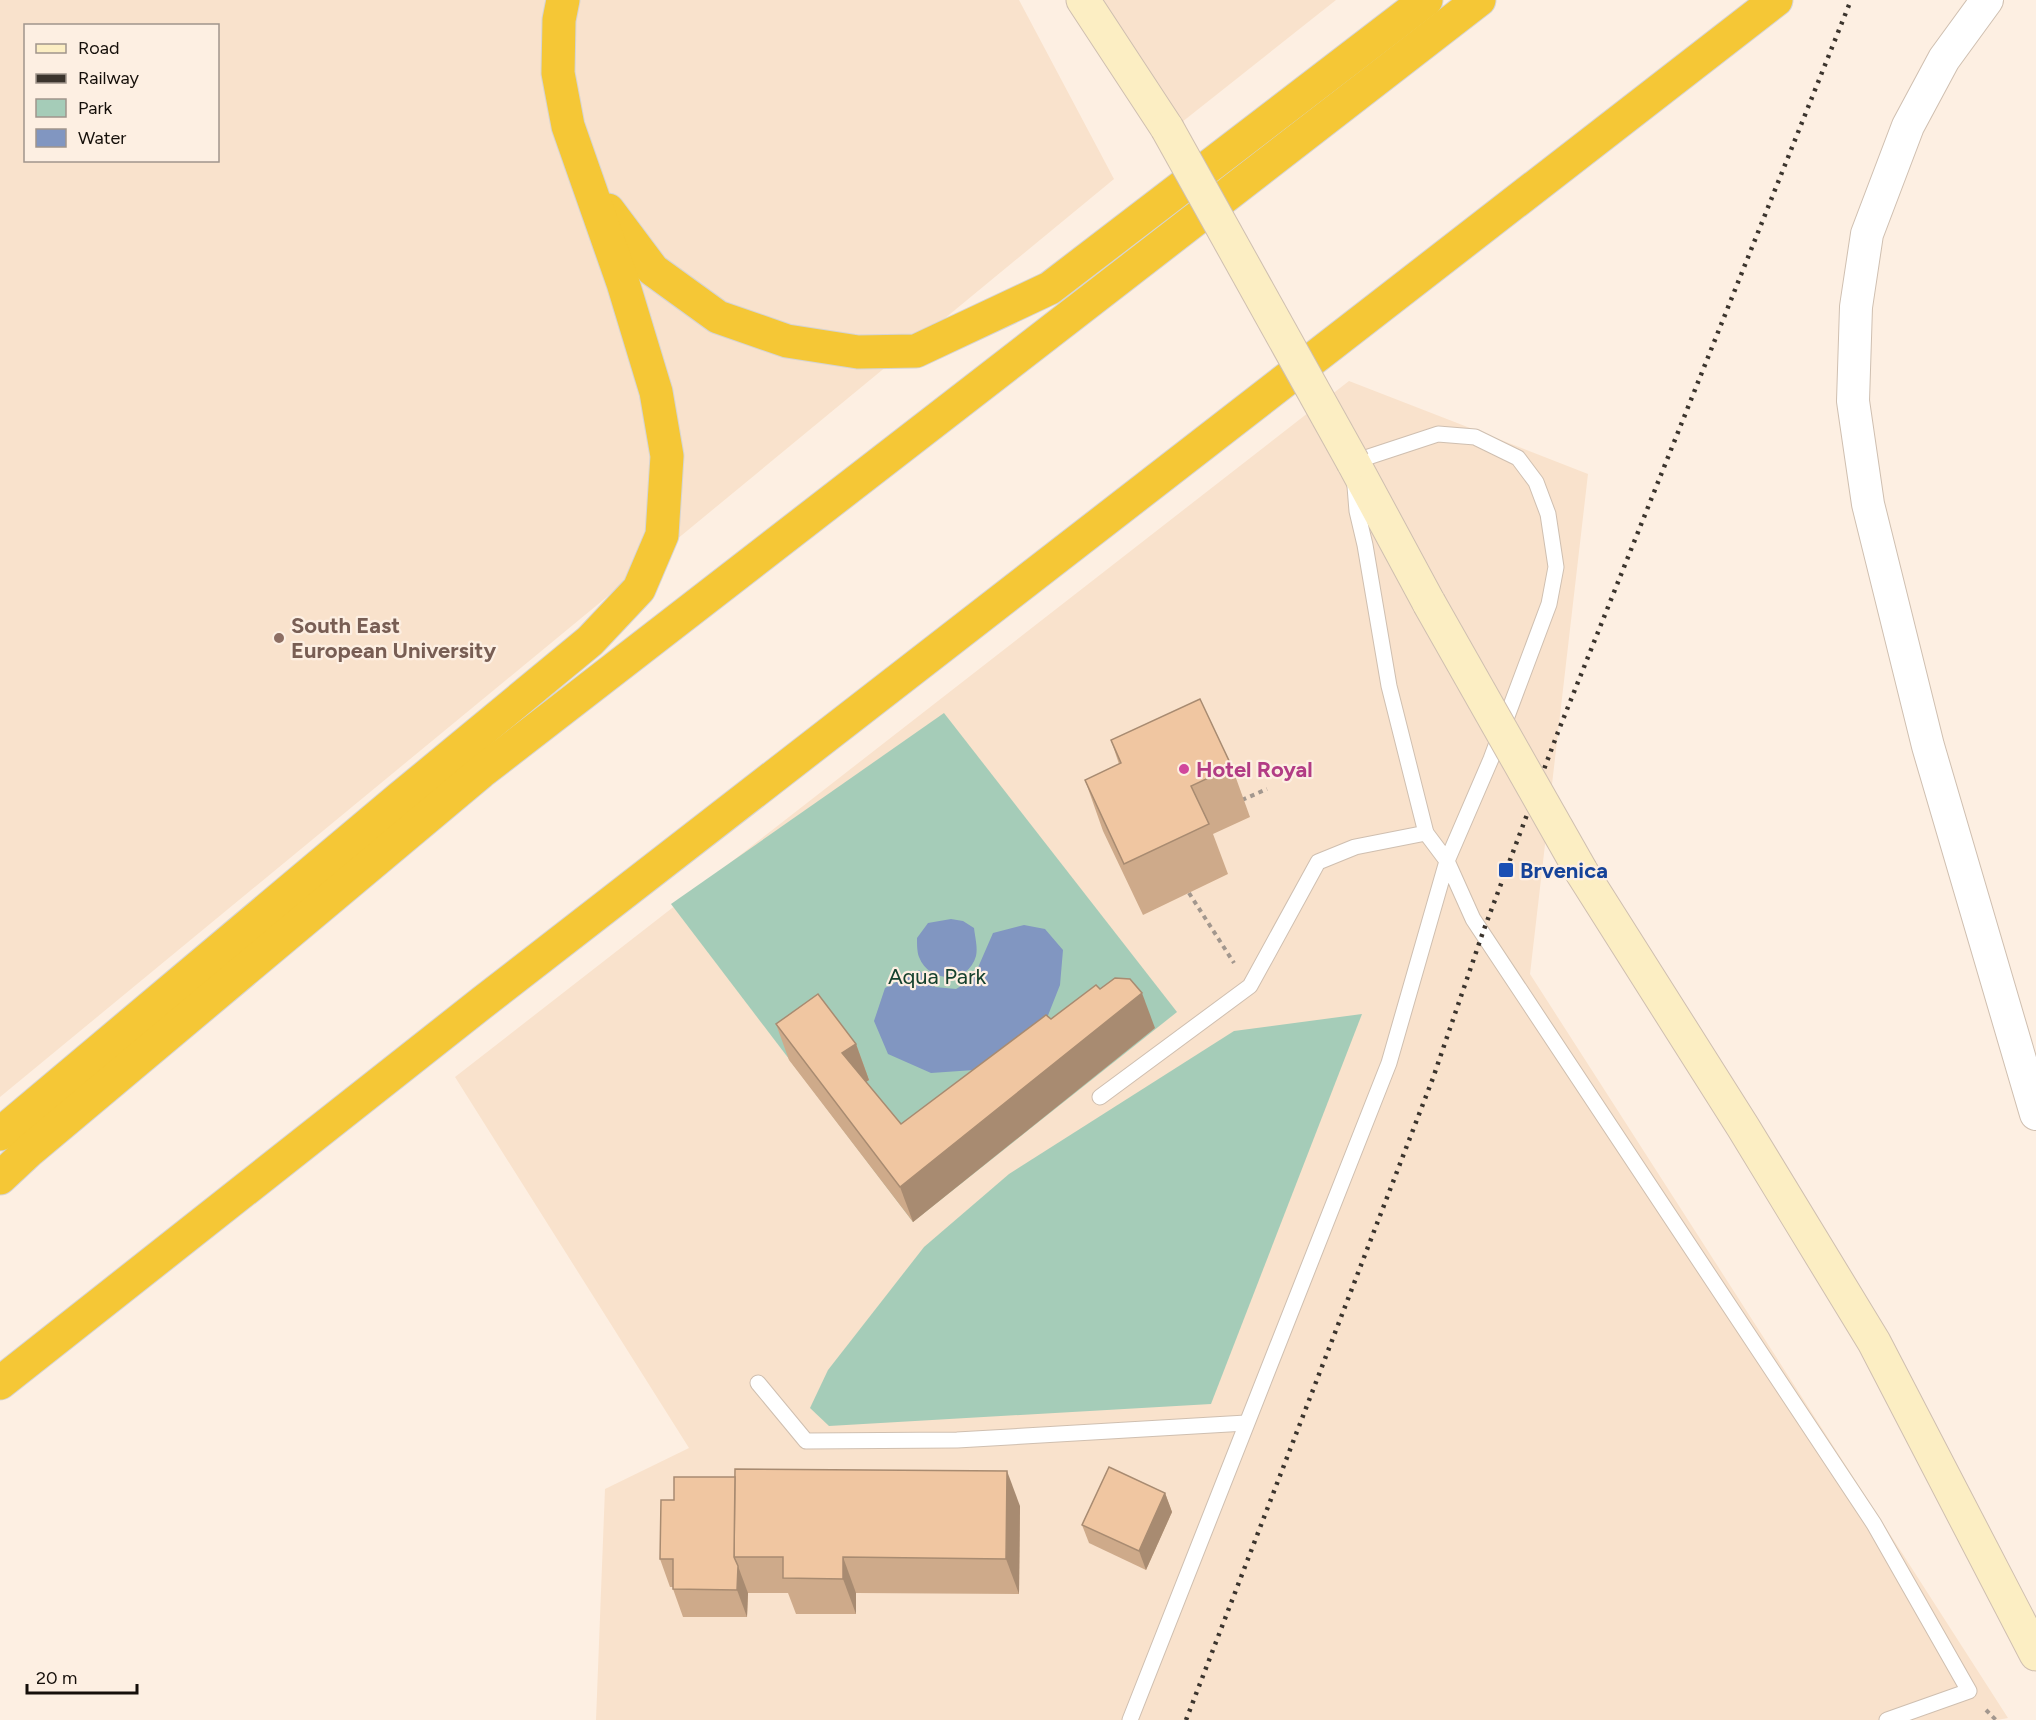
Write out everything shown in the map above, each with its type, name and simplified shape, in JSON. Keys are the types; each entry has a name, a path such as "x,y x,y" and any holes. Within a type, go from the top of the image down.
{"highway":[{"path":"0,1134 590,641 639,589 662,535 667,456 656,392 623,283 568,126 558,73 559,20 563,0"},
{"path":"589,184 653,270 718,316 787,341 858,352 916,351 1050,288 1426,0"},
{"path":"0,1178 39,1142 481,772 1479,0"},
{"path":"0,1383 483,1002 1776,0"}],"main road":[{"path":"1083,0 1167,128 1429,603 1581,871 1743,1127 1874,1342 2036,1654"}],"street":[{"path":"1987,0 1944,59 1908,126 1867,234 1856,307 1853,401 1868,504 1928,746 2036,1114"}],"lane":[{"path":"1130,1720 1389,1063 1447,861 1491,759 1549,604 1556,567 1548,514 1536,482 1518,458 1475,437 1437,434 1353,462 1357,511 1389,686 1426,832 1447,861 1473,919 1874,1524 1969,1691 1887,1720"},
{"path":"1100,1097 1250,986 1318,862 1355,847 1426,832"},
{"path":"759,1383 806,1441 957,1440 1246,1423"}],"path":[{"path":"1242,800 1268,789"},
{"path":"1189,893 1250,986"}],"shaded area":[{"name":"South East European University","path":"0,0 1019,0 1114,179 0,1097"},
{"path":"1096,0 1336,0 1177,126"},
{"path":"1349,381 1588,474 1530,974 2008,1718 1997,1720 596,1720 605,1489 689,1448 455,1077"}],"green space":[{"name":"Aqua Park","path":"944,713 1177,1012 913,1222 671,904"},
{"path":"1362,1014 1211,1404 829,1426 810,1408 828,1370 924,1247 1009,1174 1234,1031"}],"water":[{"path":"951,919 963,921 974,928 977,953 972,965 965,972 957,976 939,976 924,966 918,955 917,938 928,923"},
{"path":"1024,925 1045,929 1063,950 1060,985 1045,1023 974,1070 931,1073 888,1054 874,1021 885,988 919,970 935,987 956,989 973,979 993,933"}],"building":[{"path":"1200,699 1232,767 1191,786 1209,824 1124,864 1085,780 1121,763 1111,740"},
{"path":"1115,978 1130,979 1142,993 900,1187 776,1024 818,994 856,1044 842,1053 901,1124 1046,1015 1051,1019 1096,985 1100,989"},
{"path":"1109,1467 1165,1493 1139,1551 1082,1525"},
{"path":"735,1469 1007,1471 1006,1559 843,1557 843,1579 783,1578 783,1557 734,1557"},
{"path":"674,1477 735,1477 734,1557 738,1566 737,1590 673,1589 673,1559 660,1559 661,1500 674,1500"}],"railway":[{"path":"1186,1720 1433,1078 1483,932 1558,732 1851,0"}],"place":[{"name":"South East European University","path":"279,638"},
{"name":"Hotel Royal","path":"1184,769"},
{"name":"Brvenica","path":"1506,870"}]}
